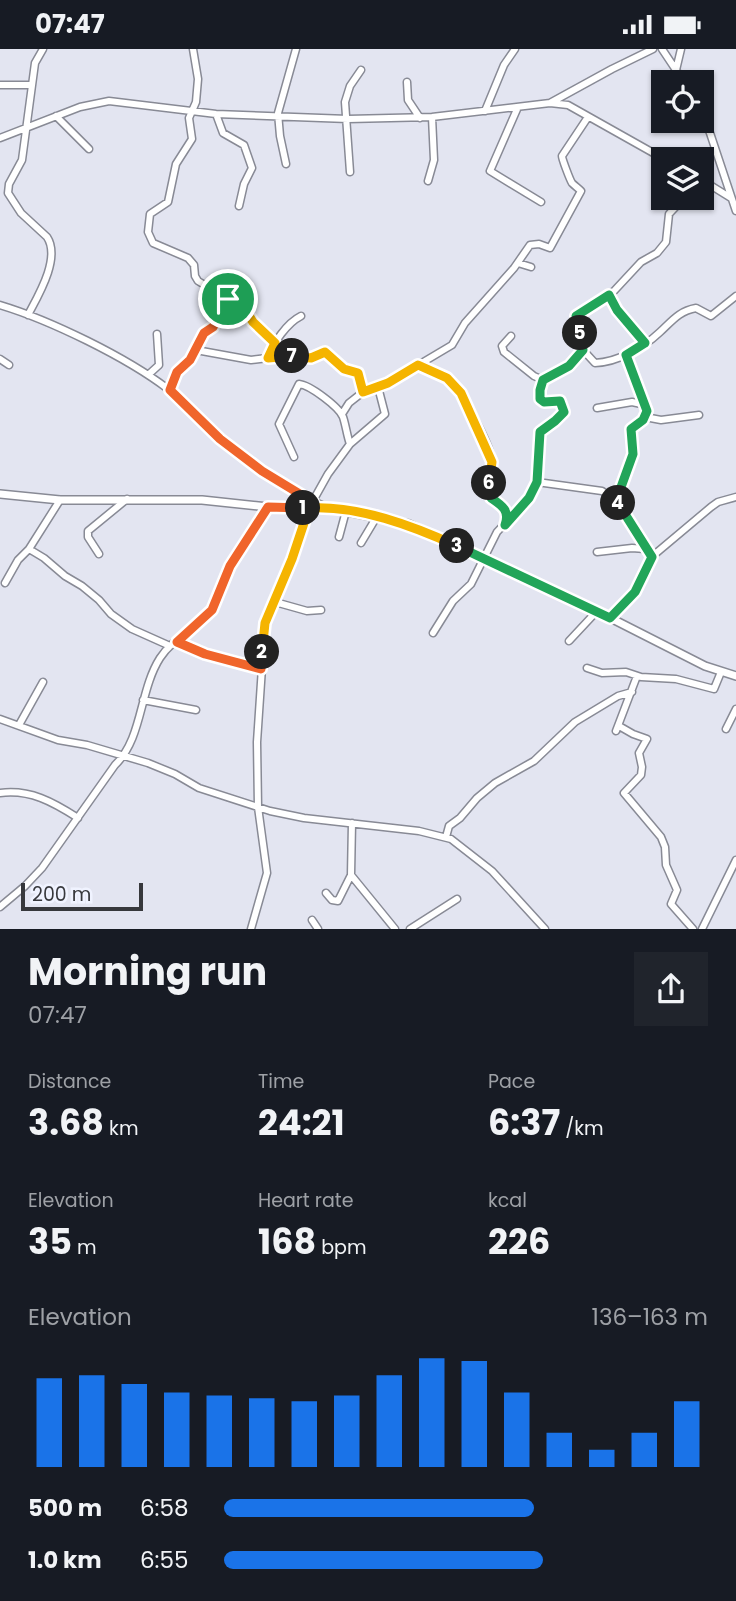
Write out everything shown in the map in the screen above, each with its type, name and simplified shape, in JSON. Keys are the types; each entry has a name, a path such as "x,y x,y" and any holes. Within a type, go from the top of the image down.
{"main road":[{"path":"0,495 61,500 202,500 268,507 311,505 409,524 721,672 736,676"}],"street":[{"path":"28,315 45,283 51,243 17,209 8,193 9,184 22,160 35,63 43,49"},
{"path":"193,49 198,79 196,102 189,118 192,139 176,164 168,202 150,213 148,232 150,239 157,246 188,258 194,265 198,282 228,299 241,303 253,322 275,343"},
{"path":"286,164 278,117 296,49"},
{"path":"485,111 505,65 516,49"},
{"path":"550,103 653,49"},
{"path":"662,49 676,70"},
{"path":"676,70 681,49"},
{"path":"350,171 348,119 345,110 348,92 361,70"},
{"path":"407,82 408,100 421,118"},
{"path":"0,85 31,85"},
{"path":"0,138 93,103 109,101 216,114 348,119 421,118 550,103 568,105 651,152"},
{"path":"518,107 490,171 541,202"},
{"path":"216,114 223,133 244,145 253,168 244,184 239,206"},
{"path":"56,116 89,149"},
{"path":"428,181 435,160 432,117"},
{"path":"342,414 349,403 363,392 378,387 452,345 465,323 518,263 527,248 533,243 550,248 580,193 580,189 570,180 568,169 561,159 588,117"},
{"path":"709,133 736,211"},
{"path":"714,187 732,198"},
{"path":"0,198 8,193"},
{"path":"673,210 669,214 663,247 654,256 641,262 609,295 576,316 581,319 583,350 594,363 626,355 682,312 696,308 711,316 736,296"},
{"path":"518,263 531,267"},
{"path":"170,390 177,372 196,350 204,333 213,327 231,289 239,280"},
{"path":"609,295 617,310 645,343"},
{"path":"1,308 28,315 90,343 148,375 170,390 220,439 311,505"},
{"path":"268,358 290,323 301,316"},
{"path":"148,375 159,365 157,334"},
{"path":"511,336 502,349 534,376 543,380"},
{"path":"196,350 251,360 297,356 311,358 325,352 344,369 358,373 363,392"},
{"path":"433,633 453,601 471,584 497,532 529,498 537,482 539,435 564,412 560,401 544,402 540,399 543,380 569,366 583,350"},
{"path":"616,501 633,454 631,429 645,417 646,405 632,377 626,355"},
{"path":"0,359 9,365"},
{"path":"418,365 447,378 461,393 492,462 489,493 491,498 506,509 508,517 505,525"},
{"path":"294,457 279,424 297,386 303,383 342,414 350,445"},
{"path":"251,929 267,873 258,807 257,742 265,623 311,505 328,474 350,445 385,414 378,387"},
{"path":"597,408 632,402 646,405"},
{"path":"645,417 661,420 699,415"},
{"path":"537,482 602,491 616,501 652,557"},
{"path":"610,618 635,592 652,557 718,502 736,497"},
{"path":"99,554 88,537 88,531 127,499"},
{"path":"5,583 18,559 29,549 61,500"},
{"path":"0,907 42,867 115,765 125,756 155,669 170,646 212,610 230,566 268,507"},
{"path":"339,537 346,511"},
{"path":"362,543 376,518"},
{"path":"29,549 82,586 111,614 132,629 170,646"},
{"path":"597,552 645,549"},
{"path":"275,602 307,611 321,610"},
{"path":"569,641 597,611"},
{"path":"177,642 205,654 261,669"},
{"path":"587,668 602,673 626,672 637,676 676,679 714,689 721,672"},
{"path":"637,676 618,729 647,739 639,753 641,775 624,793 663,842 664,859 677,890 671,904 694,929"},
{"path":"19,725 43,682"},
{"path":"446,837 449,826 495,783 534,761 575,722 618,696 632,692"},
{"path":"143,700 196,710"},
{"path":"726,729 736,709"},
{"path":"0,719 58,740 125,756 175,774 199,788 258,807 304,818 419,831 446,837 460,843 492,871 545,929"},
{"path":"0,793 27,793 41,797 78,818"},
{"path":"327,894 332,900 338,901 352,875 352,823"},
{"path":"702,929 736,860"},
{"path":"352,875 395,929"},
{"path":"410,929 457,899"},
{"path":"312,920 318,929"}],"route":[{"path":"228,299 212,329 204,333 190,360 177,372 170,390 220,439 262,471 313,502 309,508 268,507 230,566 212,610 177,642 205,654 261,669 265,623 292,559 309,508 328,508 409,524 610,618 635,592 652,557 616,501 633,454 631,429 643,420 647,411 632,377 626,355 645,343 617,310 609,295 576,316 581,319 583,350 569,366 541,383 540,399 544,402 560,401 564,412 540,432 537,482 529,498 505,525 508,517 506,509 491,498 489,493 492,462 461,393 449,380 418,365 388,383 363,392 358,373 344,369 325,352 311,358 268,358 275,343 257,328 241,303 228,299"}]}
